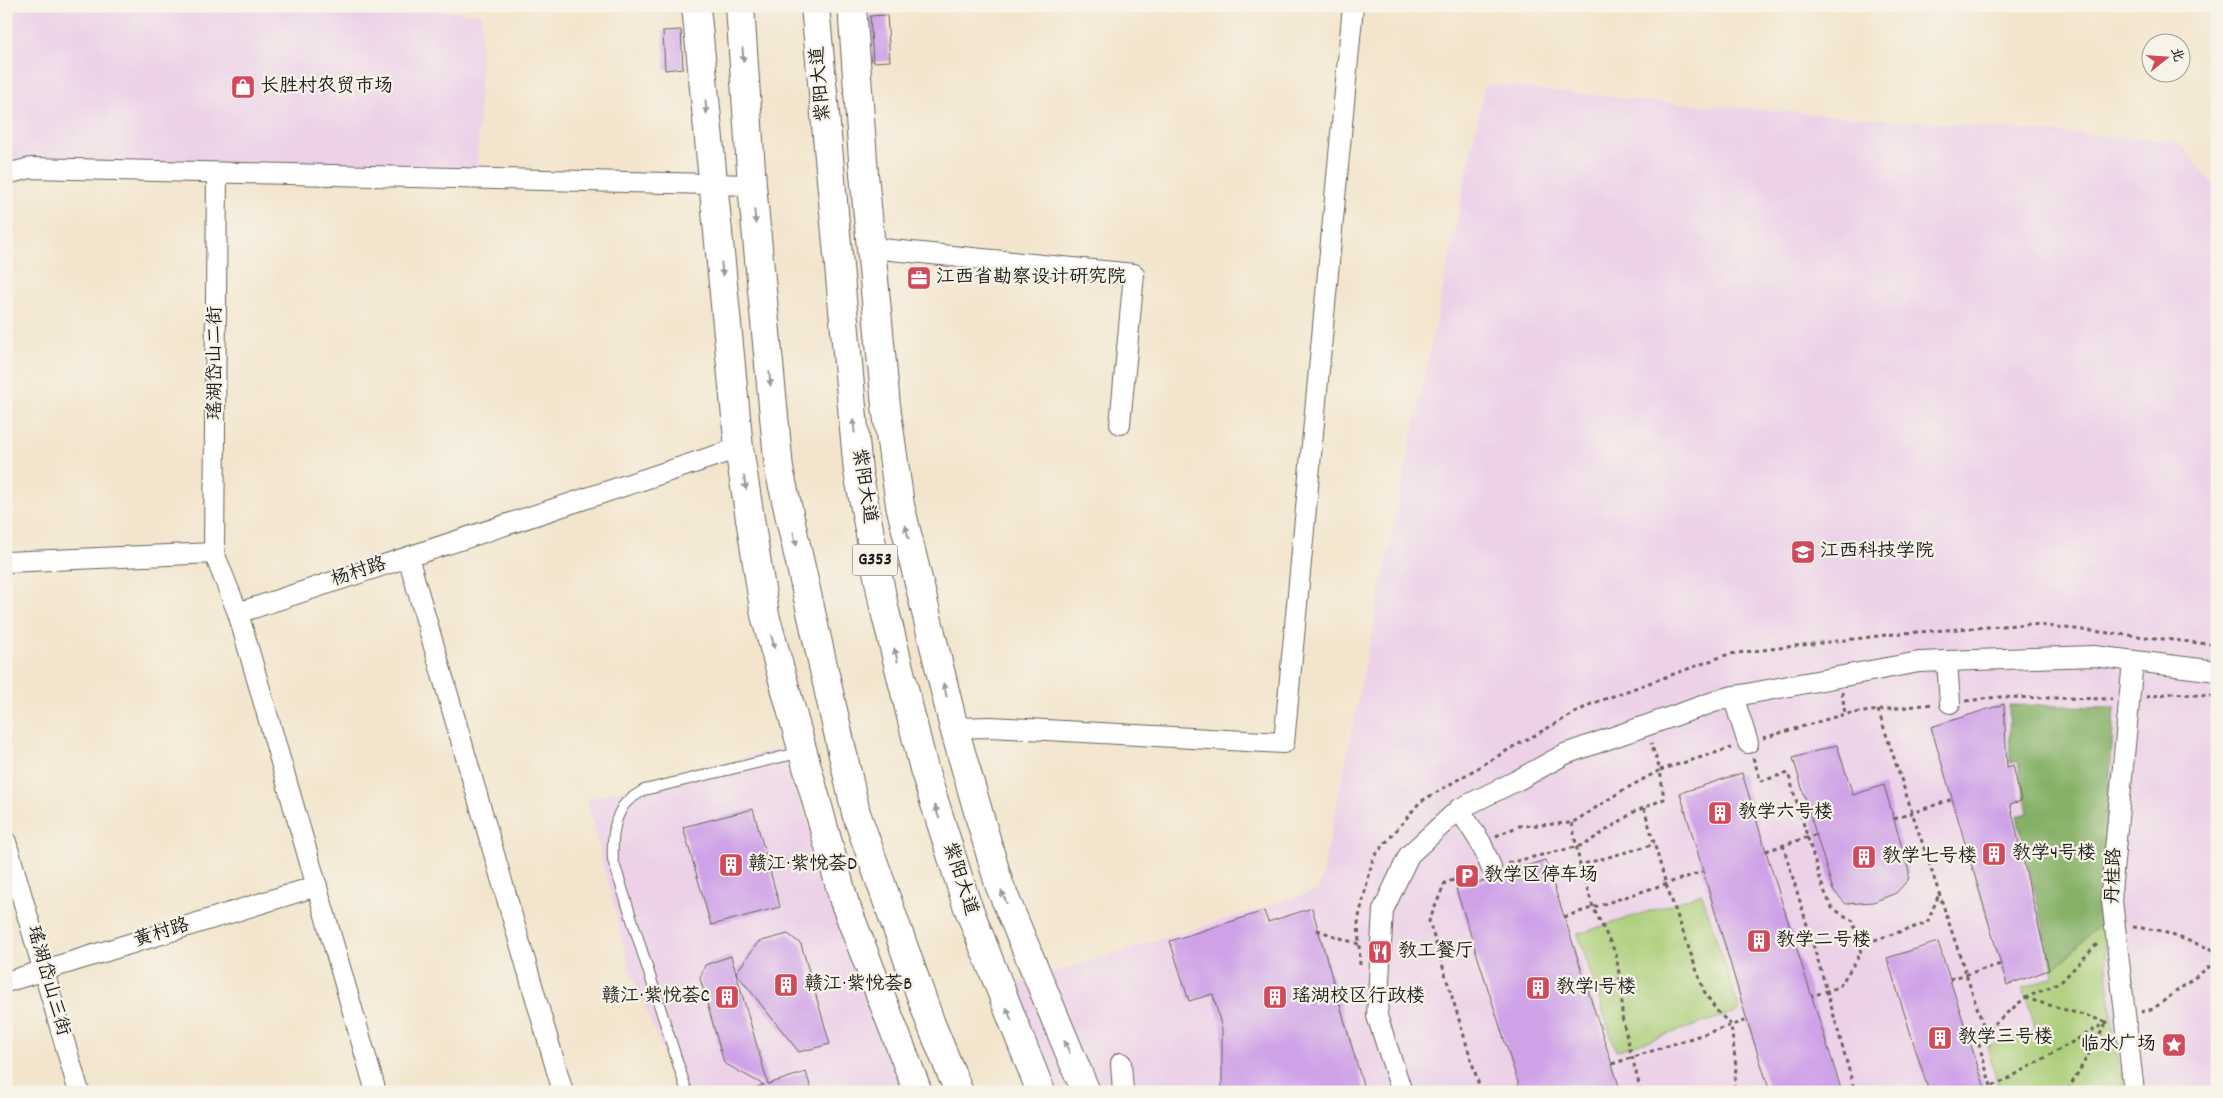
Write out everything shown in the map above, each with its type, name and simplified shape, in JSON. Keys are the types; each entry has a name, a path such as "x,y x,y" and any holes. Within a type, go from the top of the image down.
{"main road":[{"path":"696,6 739,448 765,615 844,901 918,1092"},
{"path":"740,6 752,185 779,469 856,814 931,1024 960,1092"},
{"name":"紫阳大道","path":"815,6 858,472 884,607 924,769 966,902 1041,1092"},
{"path":"852,6 871,248 886,406 900,505 954,728 999,884 1086,1092"}],"street":[{"path":"954,728 990,727 1284,743 1353,6"},
{"path":"6,174 31,168 752,185"},
{"name":"瑶湖岱山二街","path":"214,554 217,173"},
{"path":"871,248 1134,274 1120,424"},
{"name":"杨村路","path":"238,613 739,448"},
{"path":"6,562 214,554 238,613 376,1092"},
{"path":"408,557 563,1092"},
{"path":"1402,1092 1377,1016 1382,910 1409,855 1460,809 1565,754 1733,696 1919,662 2094,656 2217,671"},
{"path":"1947,661 1950,703"},
{"name":"丹桂路","path":"2133,661 2111,892 2115,924 2117,1019 2134,1092"},
{"path":"1733,696 1748,742"},
{"path":"1460,809 1481,843 1491,867"},
{"name":"瑶湖岱山三街","path":"6,842 79,1092"},
{"name":"黄村路","path":"6,982 317,886"},
{"path":"1121,1063 1123,1092"}],"lane":[{"path":"687,1092 613,860 612,844 616,822 624,804 644,790 803,752"}],"path":[{"path":"1360,972 1358,922 1373,858 1420,802 1591,704 1728,654 1903,634 2030,624 2217,645"},
{"path":"1481,843 1519,826 1572,822 1660,770 1845,714 1997,698 2130,699 2173,693 2217,697"},
{"path":"1878,710 1985,1032"},
{"path":"1481,1092 1429,921 1445,883 1491,867 1584,845 1644,808 1664,799 1660,770 1646,726"},
{"path":"1748,742 1761,781 1788,773 1823,888 1832,908 1853,921 1861,953 1839,987 1812,996"},
{"path":"1894,819 1953,799"},
{"path":"1644,808 1666,884 1704,991 1716,1010 1731,1025 1736,1067 1734,1092"},
{"path":"1572,822 1575,848 1593,907 1616,954 1622,993 1622,1017 1641,1092"},
{"path":"1766,851 1817,834"},
{"path":"1580,865 1655,844"},
{"path":"1783,845 1855,1092"},
{"path":"1564,917 1702,872"},
{"path":"1859,945 1927,923 1939,894"},
{"path":"1992,1092 1977,1038 2025,998 2061,982 2115,924 2158,930 2217,951"},
{"path":"1317,930 1380,952"},
{"path":"1991,1086 2006,1080 2117,1019 2153,1009 2217,961"},
{"path":"1950,979 2001,964"},
{"path":"2025,998 2117,1019"},
{"path":"2067,1092 2117,1019"},
{"path":"1612,1064 1747,1020"},
{"path":"1506,1092 1520,1087"}],"shaded area":[{"name":"长胜村农贸市场","path":"6,6 421,6 421,10 482,14 477,171 6,159"},
{"name":"江西科技学院","path":"1485,84 1648,101 2179,142 2217,189 2217,1092 1047,1092 1007,987 1319,890"},
{"path":"780,748 909,1092 679,1092 629,967 587,799"}],"green space":[{"path":"2009,705 2114,707 2104,867 2103,921 2053,970 2017,816 2028,813 2018,761 2010,763"},
{"path":"1702,894 1740,1011 1616,1051 1578,934"},
{"path":"2103,921 2113,1034 2125,1092 2000,1092 1987,1047 2036,1030 2023,988 2054,976 2053,970"}],"building":[{"path":"887,15 890,61 873,62 870,16"},
{"path":"681,30 683,68 665,70 663,31"},
{"name":"教学4号楼","path":"2004,704 2007,767 2013,765 2021,801 2010,804 2049,970 2007,985 1931,727"},
{"path":"1837,745 1853,795 1884,785 1909,872 1908,880 1896,893 1873,902 1846,904 1833,890 1793,758"},
{"name":"教学二号楼","path":"1742,773 1842,1092 1770,1092 1747,1020 1680,793"},
{"name":"赣江·紫悦荟D","path":"753,809 780,907 711,925 683,827"},
{"name":"教学1号楼","path":"1545,860 1621,1092 1521,1092 1456,889 1495,878"},
{"name":"瑶湖校区行政楼","path":"1312,908 1365,1092 1222,1092 1222,1029 1213,994 1189,1001 1170,941 1264,911 1268,922"},
{"name":"赣江·紫悦荟B","path":"788,934 801,944 830,1044 799,1052 736,973 758,942"},
{"name":"教学三号楼","path":"1938,942 1986,1092 1929,1092 1887,958"},
{"name":"赣江·紫悦荟C","path":"731,956 768,1084 806,1072 812,1092 755,1092 754,1088 764,1085 724,1063 700,978 705,965"}],"place":[{"name":"长胜村农贸市场","path":"243,87"},
{"name":"江西省勘察设计研究院","path":"919,278"},
{"name":"江西科技学院","path":"1803,552"},
{"name":"教学六号楼","path":"1720,813"},
{"name":"教学4号楼","path":"1994,854"},
{"name":"教学七号楼","path":"1864,857"},
{"name":"赣江·紫悦荟D","path":"731,865"},
{"name":"教学区停车场","path":"1467,876"},
{"name":"教学二号楼","path":"1759,941"},
{"name":"教工餐厅","path":"1380,952"},
{"name":"赣江·紫悦荟B","path":"786,985"},
{"name":"教学1号楼","path":"1538,988"},
{"name":"赣江·紫悦荟C","path":"727,997"},
{"name":"瑶湖校区行政楼","path":"1275,997"},
{"name":"教学三号楼","path":"1940,1038"},
{"name":"临水广场","path":"2174,1045"}]}
